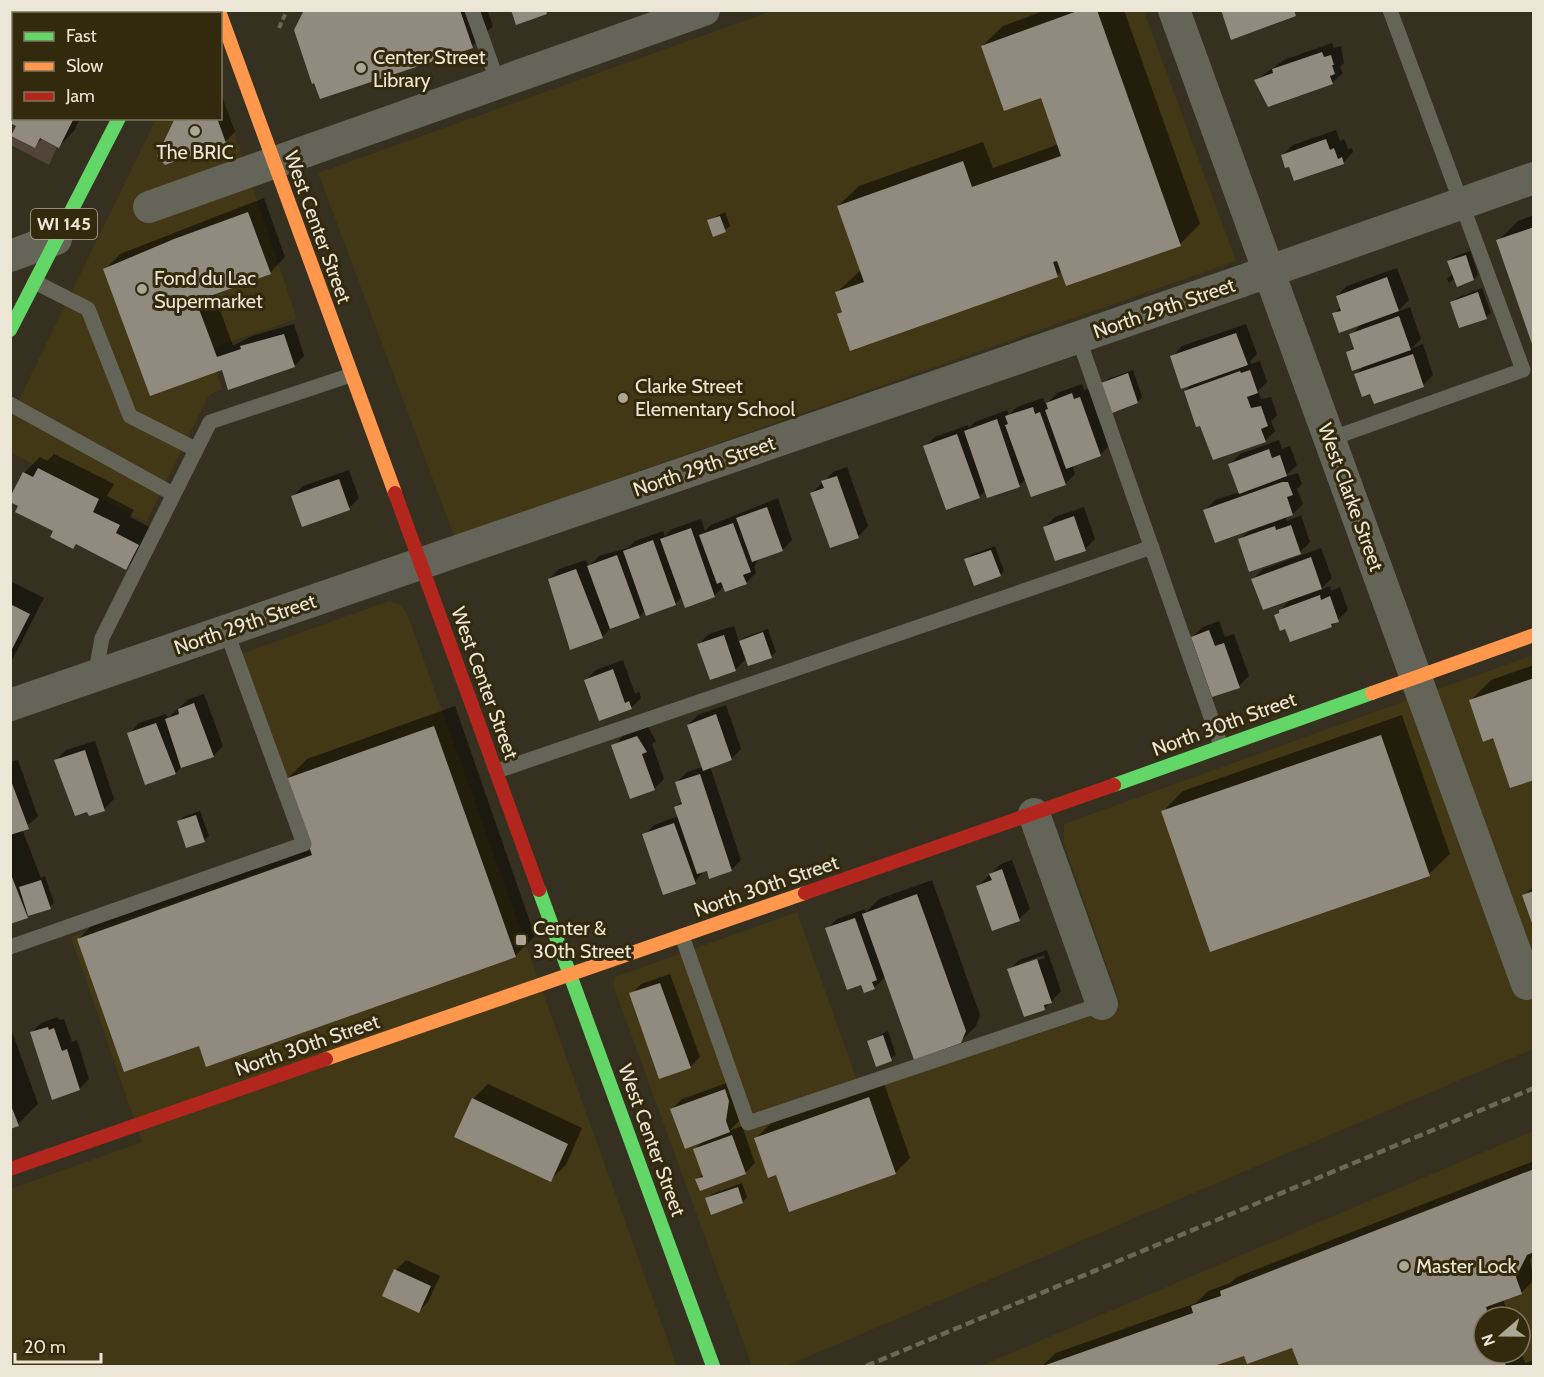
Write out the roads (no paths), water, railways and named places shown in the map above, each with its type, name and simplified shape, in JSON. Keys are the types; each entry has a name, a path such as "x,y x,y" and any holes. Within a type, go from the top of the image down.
{"street":[{"path":"149,207 704,10"},
{"name":"West Clarke Street","path":"1174,10 1527,984"},
{"name":"West Center Street","path":"222,19 713,1366"},
{"name":"WI 145","path":"10,330 118,120"},
{"name":"North 29th Street","path":"10,705 1269,272 1533,178"},
{"path":"10,256 56,239"},
{"name":"North 30th Street","path":"10,1169 1034,814 1533,635"},
{"path":"1034,814 1102,1004"}],"lane":[{"path":"472,10 498,83"},
{"path":"1330,439 1523,370 1390,10"},
{"path":"35,282 88,309 130,416 195,448"},
{"path":"1078,337 1221,746"},
{"path":"94,676 102,638 210,422 351,375"},
{"path":"10,404 173,494"},
{"path":"497,771 1152,547"},
{"path":"10,947 304,844 226,630"},
{"path":"682,936 748,1123 1102,1004"}],"railway":[{"path":"866,1366 1534,1088"}],"place":[{"name":"Center Street Library","path":"361,68"},
{"name":"The BRIC","path":"195,131"},
{"name":"Fond du Lac Supermarket","path":"142,289"},
{"name":"Clarke Street Elementary School","path":"623,398"},
{"name":"Center & 30th Street","path":"521,940"},
{"name":"Master Lock","path":"1404,1266"}]}
